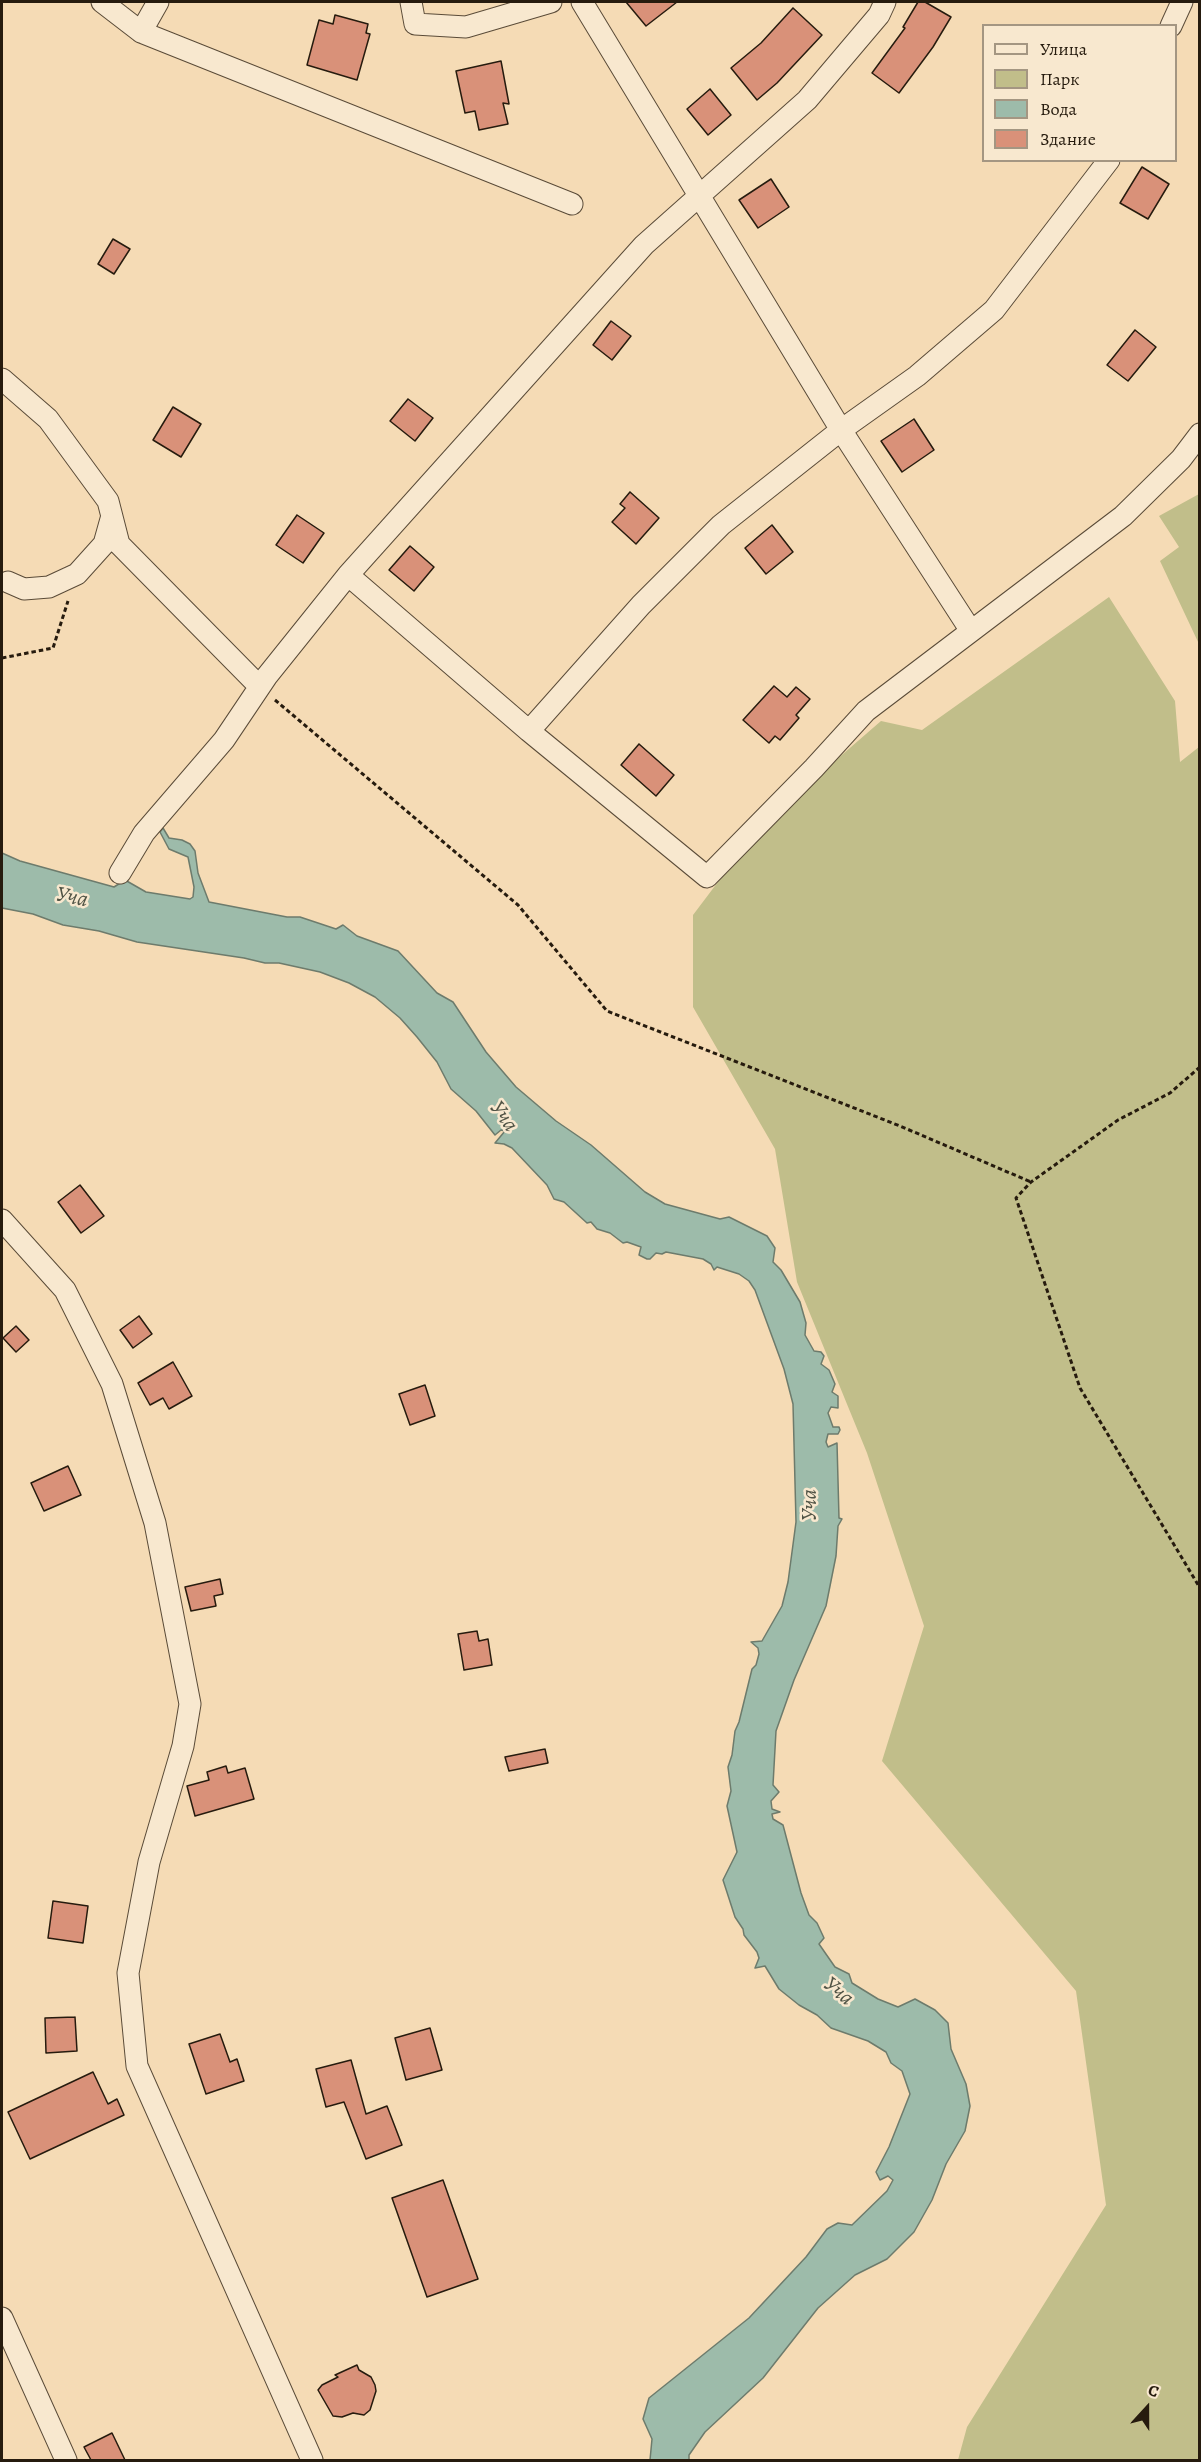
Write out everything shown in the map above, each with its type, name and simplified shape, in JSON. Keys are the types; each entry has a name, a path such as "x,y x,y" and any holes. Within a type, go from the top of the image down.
{"street":[{"path":"102,2 141,32 572,204"},
{"path":"141,32 158,2"},
{"path":"411,2 415,24 466,27 551,2"},
{"path":"582,2 841,430 971,631"},
{"path":"120,873 144,833 224,740 260,686 348,575 644,245 807,100 879,15 885,2"},
{"path":"1172,24 1182,2"},
{"path":"529,731 641,605 721,525 841,430 917,376 994,310 1107,162"},
{"path":"2,379 48,419 108,501 119,544 260,686"},
{"path":"348,575 529,731 707,877 814,768 866,711 1123,516 1197,443"},
{"path":"8,582 24,589 49,586 77,574 104,544 111,519"},
{"path":"2,1220 65,1290 112,1384 155,1523 190,1704 183,1746 149,1862 128,1973 137,2066 312,2460"},
{"path":"2,2318 66,2460"}],"path":[{"path":"2,658 53,648 77,574"},
{"path":"260,686 518,905 607,1011 900,1126 1031,1182"},
{"path":"1200,1067 1170,1093 1118,1120 1031,1182 1016,1198 1080,1388 1200,1588"}],"green space":[{"path":"1199,494 1199,644 1160,561 1179,547 1159,516"},
{"path":"1109,597 1175,701 1180,762 1199,747 1199,2460 958,2460 967,2427 1106,2205 1076,1991 882,1761 924,1626 867,1453 797,1282 775,1149 693,1007 693,915 761,825 881,721 922,730"}],"water":[{"name":"Уча","path":"163,828 169,838 190,844 195,851 198,873 209,902 287,917 300,917 336,929 343,925 357,936 398,951 437,993 453,1002 486,1052 516,1087 556,1121 591,1145 645,1192 665,1204 720,1219 729,1217 767,1236 775,1248 773,1262 781,1270 800,1302 806,1323 805,1335 814,1351 821,1352 824,1356 821,1364 829,1370 835,1384 832,1392 838,1396 838,1408 831,1407 828,1413 833,1427 839,1427 840,1430 838,1434 828,1434 826,1442 828,1447 837,1443 839,1518 842,1519 838,1526 836,1556 826,1606 794,1680 776,1731 773,1785 779,1792 771,1801 772,1809 780,1812 772,1814 773,1819 783,1825 801,1893 809,1915 817,1923 824,1938 819,1944 835,1967 849,1974 852,1983 878,1999 898,2007 915,1999 935,2010 948,2023 951,2049 966,2084 970,2106 965,2131 946,2164 932,2200 914,2232 887,2259 855,2275 818,2308 763,2378 705,2432 689,2455 689,2460 650,2460 652,2439 643,2419 649,2398 749,2318 806,2257 827,2229 838,2223 852,2225 887,2191 893,2180 888,2176 880,2180 876,2172 889,2147 910,2094 902,2071 891,2063 886,2052 868,2041 831,2028 817,2015 799,2005 779,1989 765,1966 755,1968 759,1958 757,1952 744,1935 735,1917 723,1880 737,1852 727,1806 731,1791 728,1767 752,1669 756,1665 759,1654 758,1648 751,1642 762,1641 782,1606 788,1582 796,1522 793,1404 784,1369 755,1290 749,1281 739,1274 717,1267 714,1270 711,1264 703,1259 666,1252 656,1253 647,1259 639,1255 641,1247 627,1242 623,1243 610,1233 597,1229 564,1202 554,1199 547,1185 512,1148 495,1143 505,1131 501,1130 495,1135 476,1111 451,1089 437,1062 417,1037 400,1018 375,997 349,983 320,972 279,963 265,963 137,942 2,908 2,853 20,861 114,887 125,880 146,892 190,899 193,897 194,887 188,857 169,849 160,832"}],"building":[{"path":"626,2 677,2 646,26"},
{"path":"918,2 925,2 951,17 933,47 899,93 872,73 905,28 903,27"},
{"path":"793,8 822,35 777,83 757,100 731,68 761,43"},
{"path":"335,15 368,24 366,33 370,34 357,80 307,65 319,20 333,24"},
{"path":"501,61 509,104 503,103 508,124 479,130 475,111 465,113 456,71"},
{"path":"710,89 731,115 708,135 687,109"},
{"path":"1142,167 1169,184 1148,219 1120,203"},
{"path":"771,179 789,207 758,228 739,200"},
{"path":"113,239 130,249 114,274 98,264"},
{"path":"611,321 631,336 612,360 593,345"},
{"path":"1135,330 1156,347 1128,381 1107,365"},
{"path":"408,399 433,418 415,441 390,421"},
{"path":"173,407 201,424 181,457 153,440"},
{"path":"914,419 934,450 902,472 881,441"},
{"path":"630,492 659,518 636,544 612,522 625,508 620,504"},
{"path":"297,515 324,533 303,563 276,545"},
{"path":"772,525 793,552 766,574 745,548"},
{"path":"410,546 434,567 414,591 389,570"},
{"path":"774,686 787,697 796,687 810,699 796,715 799,718 780,740 775,736 769,743 743,720"},
{"path":"639,744 674,775 656,796 621,765"},
{"path":"80,1185 104,1216 81,1233 58,1202"},
{"path":"139,1316 152,1334 133,1348 120,1330"},
{"path":"16,1326 29,1340 16,1352 3,1338"},
{"path":"173,1362 192,1396 169,1409 163,1398 150,1405 138,1383"},
{"path":"425,1385 435,1416 410,1425 399,1394"},
{"path":"68,1466 81,1495 44,1511 31,1483"},
{"path":"220,1579 223,1594 214,1596 216,1606 191,1611 185,1587"},
{"path":"477,1631 479,1641 488,1639 492,1665 464,1670 458,1634"},
{"path":"545,1749 548,1763 509,1771 505,1757"},
{"path":"226,1766 228,1773 245,1768 254,1799 195,1816 187,1786 209,1780 207,1772"},
{"path":"53,1901 88,1906 83,1943 48,1938"},
{"path":"75,2017 77,2051 46,2053 45,2018"},
{"path":"430,2028 442,2070 406,2080 395,2038"},
{"path":"220,2034 230,2062 237,2059 244,2081 206,2094 189,2044"},
{"path":"351,2060 366,2114 387,2106 402,2145 366,2159 344,2102 326,2107 316,2069"},
{"path":"93,2072 108,2104 117,2099 124,2115 30,2159 8,2112"},
{"path":"443,2180 478,2279 427,2297 392,2198"},
{"path":"357,2365 359,2370 371,2377 375,2385 376,2391 370,2410 364,2415 353,2413 342,2417 333,2416 318,2390 322,2385 338,2377 335,2375"},
{"path":"112,2433 125,2460 91,2460 84,2447"}]}
